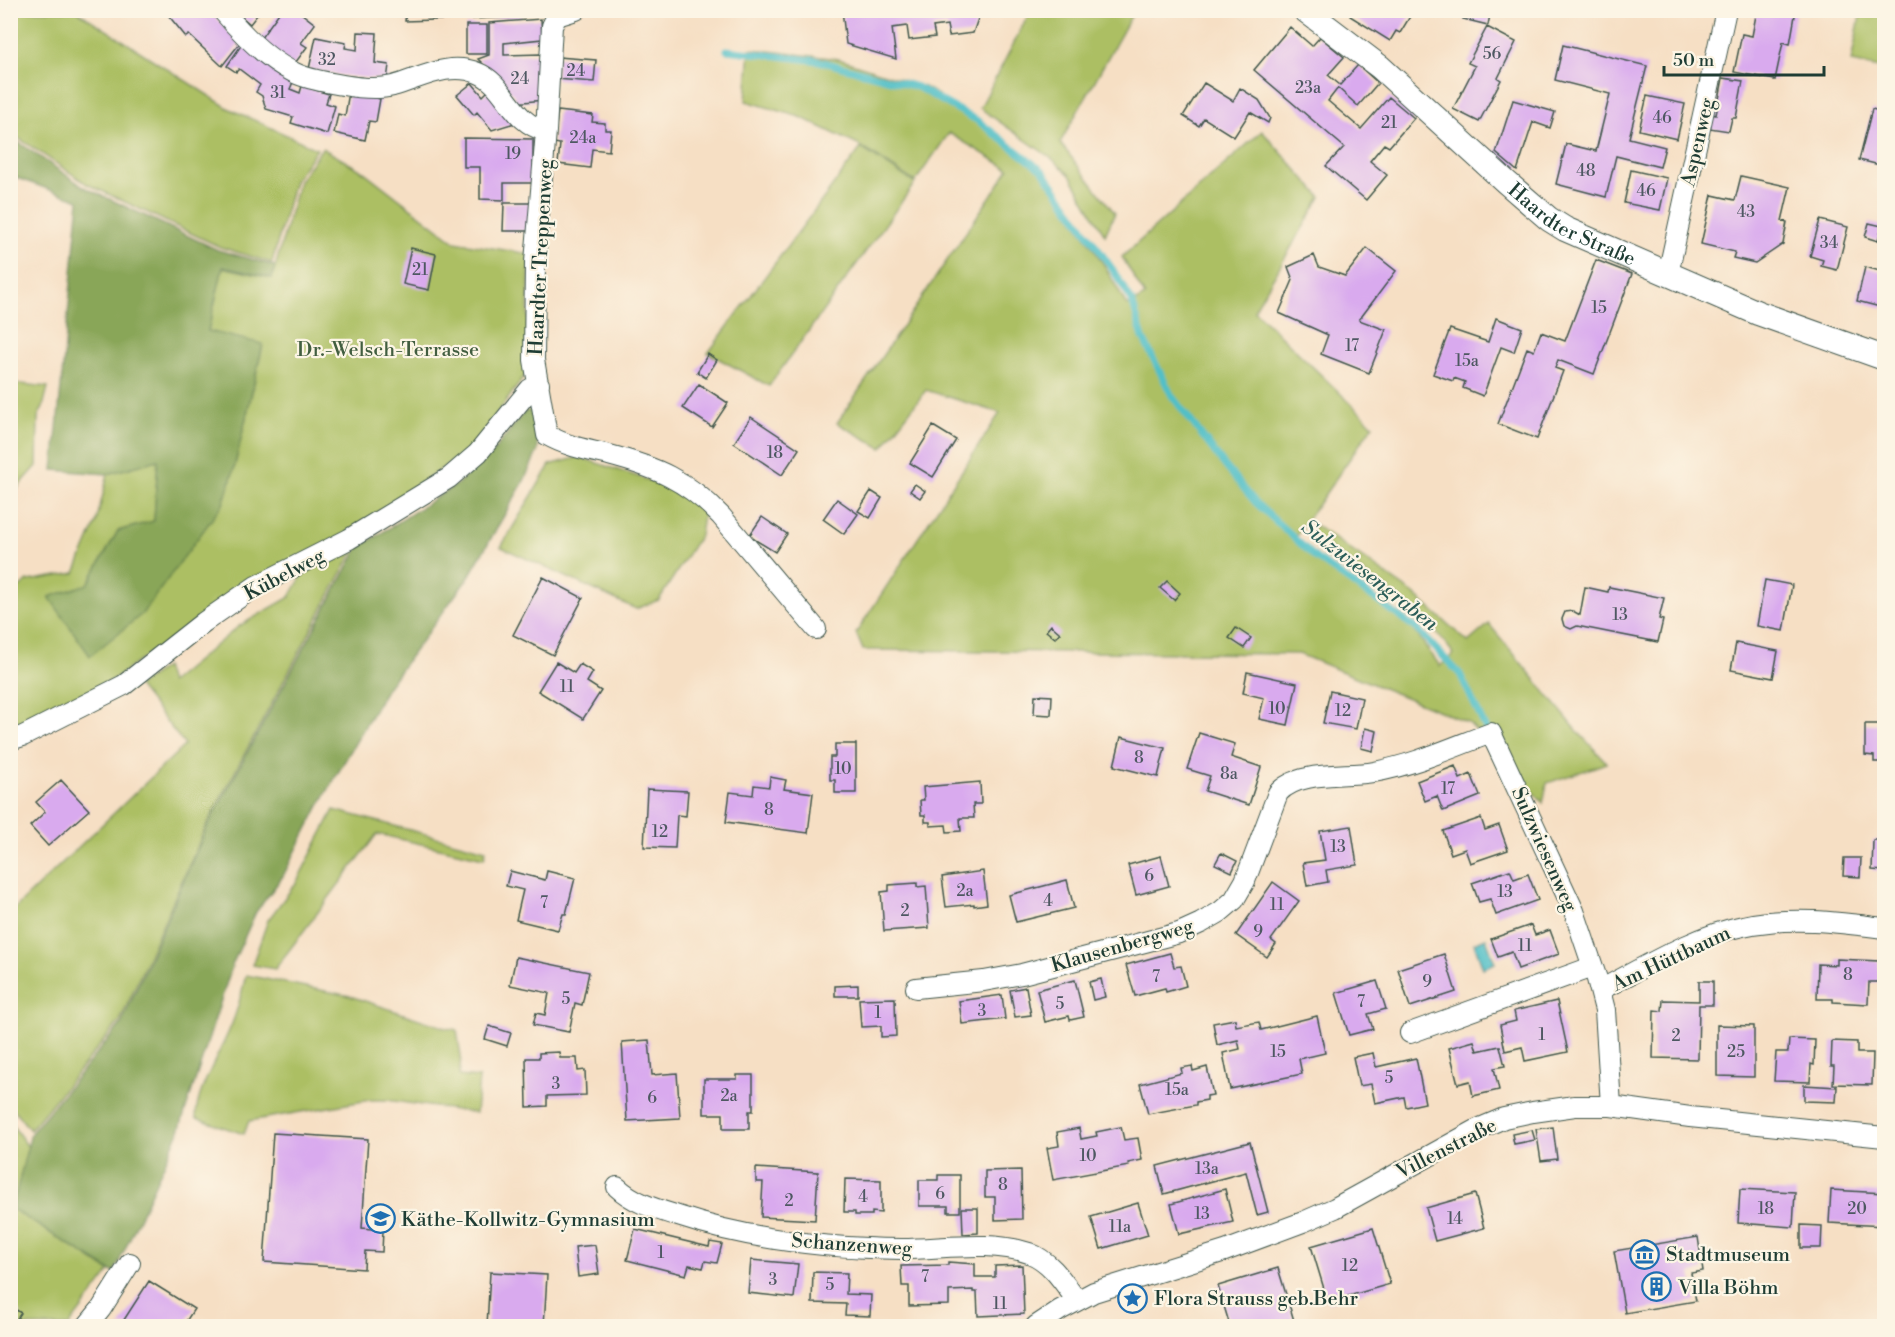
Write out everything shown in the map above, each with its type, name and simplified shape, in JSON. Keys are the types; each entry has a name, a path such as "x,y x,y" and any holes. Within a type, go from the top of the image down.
{"street":[{"path":"222,10 262,51 296,74 331,83 376,88 397,85 437,71 469,70 488,79 524,120 536,129 546,131"},
{"name":"Haardter Treppenweg","path":"576,10 557,16 552,26 535,262 534,360 547,435 560,442 642,464 666,473 688,486 721,516 816,629"},
{"name":"Haardter Straße","path":"1305,10 1380,67 1549,219 1758,314 1884,358"},
{"name":"Aspenweg","path":"1668,274 1726,10"},
{"name":"Kübelweg","path":"10,740 23,736 124,685 204,622 256,586 349,539 449,478 478,453 530,389 539,384"},
{"name":"Sulzwiesenweg","path":"1491,733 1574,911 1600,990 1605,1010 1608,1041 1611,1106"},
{"name":"Klausenbergweg","path":"916,988 984,981 1022,974 1179,933 1220,912 1234,900 1245,881 1278,793 1285,785 1298,780 1376,772 1491,733"},
{"name":"Am Hüttbaum","path":"1600,990 1688,946 1742,926 1801,920 1884,928"},
{"path":"1410,1033 1592,967"},
{"name":"Villenstraße","path":"1036,1326 1094,1293 1254,1241 1335,1208 1444,1147 1504,1118 1575,1106 1611,1106 1690,1117 1884,1137"},
{"name":"Schanzenweg","path":"617,1187 632,1199 706,1226 808,1244 903,1249 986,1247 1028,1253 1039,1258 1054,1271 1077,1301"},
{"path":"87,1326 101,1309 130,1263"}],"green space":[{"path":"1031,10 1134,11 1060,143 1115,213 1105,235 1070,175 1051,158 980,108"},
{"path":"10,11 77,11 228,108 317,149 294,181 272,263 220,247 87,184 11,133"},
{"path":"1861,11 1884,11 1884,69 1851,62"},
{"path":"750,49 839,59 924,87 938,95 933,98 977,122 1042,171 1103,263 1127,306 1145,296 1122,257 1262,131 1321,197 1254,310 1373,425 1294,539 1315,559 1414,630 1440,666 1454,654 1434,629 1406,604 1310,533 1315,525 1414,594 1468,642 1489,624 1580,734 1607,763 1547,783 1543,803 1469,723 1299,654 863,650 856,633 1000,413 926,390 882,448 837,423 1009,169 949,133 915,182 862,147 800,117 746,101"},
{"path":"11,137 84,187 218,250 275,266 272,278 223,267 208,331 263,344 234,469 223,504 142,614 90,656 49,597 88,584 118,531 154,521 158,460 108,474 53,470 79,200 11,176"},
{"name":"Dr.-Welsch-Terrasse","path":"322,148 364,172 455,242 530,254 526,374 475,444 466,452 343,536 256,580 109,682 20,728 11,709 11,594 28,581 75,573 96,523 108,474 158,459 154,521 118,531 88,584 90,656 223,504 234,469 263,345 208,331 223,267 272,278 299,181"},
{"path":"861,148 915,183 769,386 708,353"},
{"path":"11,383 48,387 38,417 37,466 19,486 11,502"},
{"path":"537,410 538,450 523,483 468,578 387,688 320,804 283,876 256,912 233,963 178,1134 114,1273 12,1209 31,1133 121,1024 207,827 358,548 456,485 493,452 525,411"},
{"path":"579,457 660,484 704,510 700,535 659,600 636,609 501,547 550,465"},
{"path":"355,548 208,822 120,1021 30,1130 11,1106 11,912 185,745 138,686 165,667 170,683 239,626 290,597 304,572"},
{"path":"334,810 486,850 484,858 377,834 275,969 252,965 268,920 296,883"},
{"path":"246,975 350,996 457,1030 461,1057 459,1076 479,1078 476,1113 387,1100 370,1100 249,1121 244,1134 196,1118 200,1095 229,1032"},
{"path":"10,1122 45,1170 17,1212 110,1271 69,1326 11,1326"}],"water":[{"path":"1486,938 1495,963 1483,968 1474,943"}],"building":[{"path":"164,10 208,10 240,43 222,66 189,35 186,37"},
{"path":"234,10 261,10 250,24"},
{"path":"281,10 297,10 315,24 301,43 307,47 293,66 258,42"},
{"path":"406,10 522,10 522,17 405,21"},
{"path":"842,10 981,10 973,33 949,36 947,25 933,27 935,37 909,40 907,26 892,28 896,59 846,44"},
{"path":"1353,10 1414,10 1400,33 1396,31 1390,41 1350,16"},
{"path":"1465,10 1491,10 1488,25 1463,19"},
{"path":"1757,10 1796,10 1790,44 1783,42 1775,80 1734,72 1742,34 1752,36"},
{"path":"541,19 542,39 504,43 504,55 542,54 543,100 515,103 515,96 478,59 489,55 489,23"},
{"path":"466,25 487,25 487,54 466,54"},
{"path":"1290,27 1312,46 1320,37 1344,57 1328,75 1340,85 1358,65 1378,83 1358,106 1338,88 1328,101 1361,129 1389,97 1414,118 1389,147 1384,144 1370,161 1387,175 1366,200 1326,166 1344,147 1254,70"},
{"path":"1487,27 1516,42 1498,78 1501,80 1479,122 1453,109 1475,66 1468,63"},
{"path":"358,32 377,33 375,63 389,65 387,80 309,69 316,37 346,43 345,48 357,50"},
{"path":"242,44 293,82 290,89 300,93 302,86 329,94 326,103 335,106 327,134 291,123 293,117 266,109 262,96 256,92 260,85 239,69 236,72 227,66"},
{"path":"1563,45 1647,66 1629,138 1665,147 1660,167 1616,156 1606,197 1556,184 1566,144 1596,151 1610,94 1555,80"},
{"path":"558,57 596,60 594,82 556,79"},
{"path":"1723,78 1743,81 1736,118 1732,118 1729,131 1709,128 1712,114 1716,115"},
{"path":"472,83 483,96 492,87 521,121 492,130 477,112 474,115 457,95"},
{"path":"1204,83 1233,101 1240,88 1259,100 1270,118 1268,123 1250,112 1234,137 1204,118 1199,126 1183,116"},
{"path":"349,92 380,99 376,122 369,121 365,140 334,133 338,114 345,116"},
{"path":"1647,96 1685,104 1677,139 1639,130"},
{"path":"1513,100 1555,112 1550,128 1533,122 1517,171 1496,153"},
{"path":"1872,109 1884,112 1884,166 1859,160"},
{"path":"558,111 593,115 592,122 605,123 605,130 611,130 609,151 592,149 590,168 558,164 560,144 554,143"},
{"path":"464,138 533,139 533,183 504,183 504,200 480,199 480,167 464,167"},
{"path":"1631,170 1667,178 1660,210 1624,203"},
{"path":"1741,176 1790,187 1782,221 1787,222 1783,244 1755,263 1733,258 1735,252 1701,244 1712,195 1735,200"},
{"path":"504,203 535,203 534,231 503,231"},
{"path":"1820,220 1848,227 1837,270 1821,266 1823,260 1810,256"},
{"path":"1869,223 1882,226 1878,241 1865,237"},
{"path":"411,248 436,254 429,290 403,284"},
{"path":"1367,248 1396,271 1359,320 1386,330 1369,373 1321,354 1328,335 1279,313 1293,280 1288,267 1314,255 1319,267 1345,276"},
{"path":"1596,260 1632,274 1594,374 1558,360 1555,368 1563,371 1537,439 1498,424 1527,348 1534,351 1541,332 1565,341"},
{"path":"1865,267 1884,272 1884,308 1857,301"},
{"path":"1496,318 1522,328 1514,352 1501,347 1483,396 1463,388 1465,382 1454,378 1453,381 1433,374 1450,329 1488,342"},
{"path":"708,354 717,360 706,378 697,372"},
{"path":"699,384 728,403 712,427 683,408"},
{"path":"751,417 799,449 782,475 734,443"},
{"path":"933,426 956,440 933,477 910,463"},
{"path":"915,484 925,491 920,498 910,491"},
{"path":"871,491 882,498 870,518 858,511"},
{"path":"837,499 858,514 844,534 823,519"},
{"path":"762,517 787,534 775,552 749,536"},
{"path":"543,577 583,598 553,655 513,635"},
{"path":"1765,580 1792,585 1784,631 1757,626"},
{"path":"1167,581 1180,593 1174,600 1160,588"},
{"path":"1585,587 1608,592 1609,587 1664,598 1659,619 1663,620 1658,642 1577,626 1571,629 1564,626 1562,619 1565,612 1573,611 1580,615"},
{"path":"1051,625 1060,633 1055,638 1046,631"},
{"path":"1236,628 1251,638 1244,648 1229,638"},
{"path":"1736,643 1778,651 1773,678 1731,670"},
{"path":"556,662 574,673 580,664 593,672 587,682 601,691 583,719 538,691"},
{"path":"1247,672 1297,683 1288,725 1259,719 1264,698 1243,693"},
{"path":"1330,691 1362,698 1356,729 1323,723"},
{"path":"1035,695 1052,696 1051,715 1034,714"},
{"path":"1865,724 1884,724 1884,762 1874,762 1874,756 1865,755"},
{"path":"1365,728 1377,731 1373,751 1361,748"},
{"path":"1199,733 1235,744 1231,757 1261,767 1249,805 1205,791 1210,776 1187,769"},
{"path":"1121,737 1165,748 1158,777 1114,766"},
{"path":"835,744 856,744 856,793 835,793 835,780 830,780 830,757 835,757"},
{"path":"1455,766 1460,779 1471,774 1480,796 1443,811 1437,796 1425,801 1417,781"},
{"path":"770,777 786,780 784,789 813,793 808,833 726,822 730,792 753,795 754,785 769,787"},
{"path":"61,780 89,810 48,846 30,826 45,812 36,802"},
{"path":"980,782 981,804 973,804 974,818 960,818 961,831 947,832 946,825 930,826 930,822 925,822 925,815 921,815 920,800 924,800 923,787"},
{"path":"647,789 688,791 686,816 677,815 675,848 644,847"},
{"path":"1481,818 1485,830 1499,825 1508,850 1470,863 1465,849 1451,854 1443,831"},
{"path":"1351,826 1357,865 1326,870 1328,882 1307,886 1303,863 1325,860 1320,831"},
{"path":"1873,840 1884,840 1884,871 1872,870"},
{"path":"1221,853 1237,861 1232,872 1215,864"},
{"path":"1161,856 1169,886 1136,895 1128,865"},
{"path":"1844,858 1861,858 1860,877 1843,876"},
{"path":"1510,870 1514,879 1528,874 1538,900 1496,915 1490,899 1479,902 1472,883"},
{"path":"510,871 545,880 547,871 575,878 566,914 563,914 558,930 516,920 523,890 506,886"},
{"path":"983,871 987,904 946,907 942,877"},
{"path":"1067,880 1074,908 1016,922 1009,895"},
{"path":"1273,882 1299,901 1271,940 1276,944 1267,957 1236,935"},
{"path":"917,883 917,887 926,886 929,928 884,931 881,892 889,891 889,885"},
{"path":"1531,925 1535,935 1550,930 1559,954 1518,969 1512,952 1498,957 1491,939"},
{"path":"1170,953 1174,967 1181,966 1186,986 1166,992 1165,988 1135,996 1126,965"},
{"path":"1444,954 1456,992 1410,1007 1398,969"},
{"path":"516,957 589,972 582,1005 575,1003 569,1032 533,1025 536,1013 545,1015 549,993 510,985"},
{"path":"1837,959 1879,961 1878,982 1869,982 1868,1004 1817,999 1818,964 1837,965"},
{"path":"1101,979 1105,997 1093,1000 1089,982"},
{"path":"1075,980 1084,1017 1070,1020 1069,1016 1045,1022 1037,990"},
{"path":"1377,981 1386,1009 1368,1014 1373,1029 1349,1035 1336,993"},
{"path":"1699,981 1713,981 1713,1005 1699,1005 1698,1059 1653,1058 1654,1010 1662,1011 1663,1000 1699,1001"},
{"path":"858,985 858,996 835,996 835,986"},
{"path":"1026,987 1031,1015 1015,1017 1010,990"},
{"path":"1002,995 1005,1019 962,1024 959,1001"},
{"path":"895,998 896,1036 881,1037 881,1026 861,1027 859,999"},
{"path":"1557,1001 1568,1052 1525,1061 1522,1047 1505,1051 1500,1025 1516,1021 1514,1011"},
{"path":"1317,1016 1325,1053 1299,1059 1302,1074 1230,1089 1223,1053 1240,1049 1238,1040 1217,1045 1213,1023 1235,1019 1236,1026 1259,1022 1261,1030"},
{"path":"1717,1025 1754,1026 1754,1077 1717,1076"},
{"path":"489,1026 511,1033 507,1046 485,1039"},
{"path":"1789,1039 1815,1040 1814,1065 1811,1064 1810,1082 1774,1081 1776,1052 1788,1052"},
{"path":"649,1040 652,1075 677,1073 680,1118 627,1121 622,1042"},
{"path":"1474,1041 1477,1051 1500,1046 1505,1066 1494,1068 1499,1090 1473,1096 1470,1081 1458,1084 1449,1048"},
{"path":"1832,1041 1857,1042 1857,1053 1873,1053 1872,1085 1833,1084"},
{"path":"559,1052 560,1058 577,1058 578,1071 585,1070 586,1095 547,1096 547,1106 527,1107 526,1058 539,1058 539,1053"},
{"path":"1373,1053 1376,1067 1416,1058 1425,1103 1406,1107 1404,1097 1375,1103 1371,1084 1359,1086 1353,1057"},
{"path":"1192,1066 1193,1071 1207,1067 1213,1095 1207,1096 1207,1100 1196,1102 1196,1105 1148,1114 1140,1084 1182,1073 1181,1068"},
{"path":"737,1075 753,1075 753,1111 749,1111 749,1129 723,1129 723,1114 704,1114 704,1079 737,1079"},
{"path":"1804,1085 1837,1087 1836,1102 1804,1101"},
{"path":"1121,1127 1124,1140 1138,1138 1142,1160 1128,1163 1129,1166 1053,1180 1047,1148 1059,1146 1057,1132 1079,1128 1081,1139 1097,1136 1096,1132"},
{"path":"1553,1127 1557,1159 1541,1161 1536,1129"},
{"path":"1532,1130 1535,1140 1514,1144 1512,1134"},
{"path":"273,1133 368,1139 362,1228 383,1230 382,1252 365,1251 364,1269 264,1262"},
{"path":"1250,1142 1268,1212 1257,1215 1246,1172 1164,1194 1157,1166"},
{"path":"756,1168 818,1172 815,1220 761,1217 763,1182 756,1182"},
{"path":"1021,1170 1022,1219 995,1220 995,1197 985,1197 985,1171"},
{"path":"938,1175 960,1175 960,1212 948,1212 948,1206 919,1206 919,1180 938,1180"},
{"path":"845,1179 881,1180 881,1213 855,1215 855,1212 844,1212"},
{"path":"1225,1189 1233,1222 1179,1234 1171,1204"},
{"path":"1740,1189 1795,1192 1793,1227 1738,1223"},
{"path":"1831,1190 1884,1193 1884,1226 1829,1223"},
{"path":"1475,1194 1484,1228 1435,1241 1426,1208"},
{"path":"1138,1203 1148,1235 1101,1249 1091,1217"},
{"path":"962,1208 978,1208 978,1233 963,1234"},
{"path":"1801,1225 1822,1226 1821,1248 1801,1248"},
{"path":"1373,1228 1390,1284 1328,1302 1311,1246"},
{"path":"635,1229 709,1247 710,1242 722,1244 717,1263 705,1261 703,1268 689,1265 686,1275 627,1260"},
{"name":"Villa Böhm","path":"1698,1237 1703,1271 1691,1273 1696,1301 1625,1313 1614,1251"},
{"path":"595,1245 599,1274 578,1277 575,1247"},
{"path":"751,1260 798,1264 794,1298 748,1293"},
{"path":"948,1262 975,1264 975,1277 995,1277 995,1266 1022,1265 1024,1314 978,1316 977,1292 973,1290 949,1291 949,1305 909,1306 909,1286 902,1286 901,1266 948,1265"},
{"path":"1278,1268 1295,1324 1230,1326 1218,1286"},
{"path":"490,1272 547,1275 544,1326 487,1326"},
{"path":"813,1272 847,1273 846,1294 871,1295 870,1316 845,1315 846,1304 812,1303"},
{"path":"149,1281 194,1309 183,1326 120,1326"},
{"path":"10,1306 21,1313 12,1326 10,1325"}],"waterway":[{"name":"Sulzwiesengraben","path":"727,50 819,61 917,87 978,121 1043,171 1111,267 1132,301 1143,338 1172,396 1225,466 1256,503 1316,558 1417,629 1460,674 1486,729"}],"place":[{"name":"Käthe-Kollwitz-Gymnasium","path":"380,1219"},
{"name":"Stadtmuseum","path":"1645,1254"},
{"name":"Villa Böhm","path":"1657,1287"},
{"name":"Flora Strauss geb.Behr","path":"1133,1298"}]}
